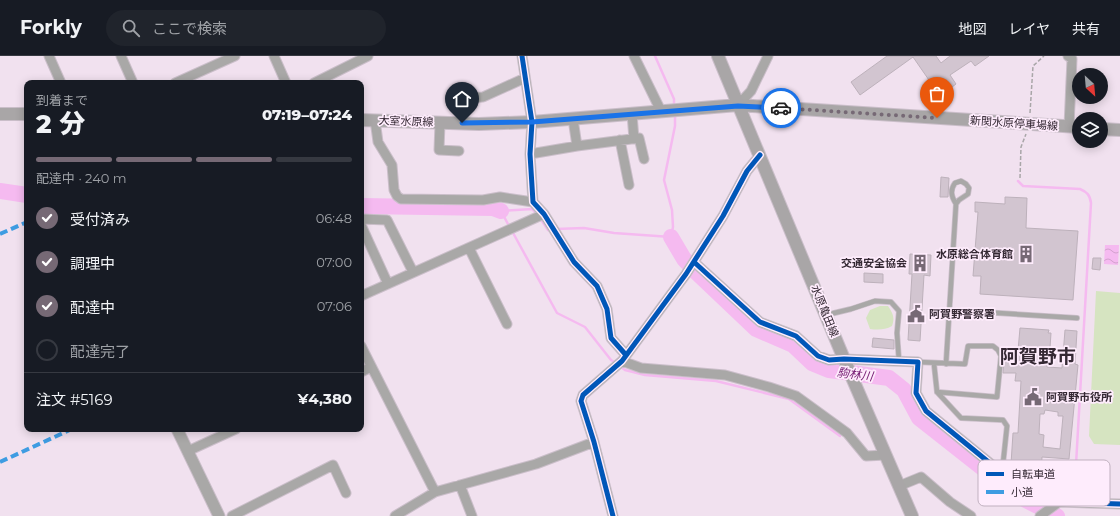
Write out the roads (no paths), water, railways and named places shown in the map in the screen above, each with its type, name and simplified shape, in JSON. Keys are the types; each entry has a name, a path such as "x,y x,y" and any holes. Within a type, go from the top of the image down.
{"main road":[{"path":"718,56 738,106"},
{"name":"大室水原線","path":"364,120 462,123 532,122 738,106"},
{"name":"新関水原停車場線","path":"738,106 1072,127"},
{"name":"水原亀田線","path":"738,106 912,516"},
{"path":"0,114 24,114"},
{"path":"1108,129 1120,130"}],"street":[{"path":"49,56 60,80"},
{"path":"121,56 132,80"},
{"path":"182,80 235,56"},
{"path":"274,56 285,80"},
{"path":"320,80 368,56"},
{"path":"522,56 532,122 530,154 533,202"},
{"path":"634,56 660,111"},
{"path":"738,106 751,91 768,56"},
{"path":"1068,56 1072,59 1074,112"},
{"path":"462,123 467,98 483,97 526,78"},
{"path":"632,114 634,139"},
{"path":"573,119 576,146"},
{"path":"375,120 378,142 392,165 394,190 397,196 401,199 483,200 500,197 533,202 544,214 574,262 597,286 607,309 611,338 624,358 641,368 725,375 796,396 847,433 866,456 886,455"},
{"path":"440,122 439,150 459,151"},
{"path":"530,154 576,146 639,138 644,159"},
{"path":"620,140 629,185"},
{"path":"613,516 594,442 581,401 583,395 624,358 686,274 723,216 747,171 760,155"},
{"path":"364,295 544,214"},
{"path":"364,218 387,220 413,272"},
{"path":"364,232 388,284"},
{"path":"469,248 507,324"},
{"path":"694,262 760,322 796,336 818,356 829,360 846,362 918,362 916,393 926,411 986,460"},
{"path":"364,352 435,492"},
{"path":"364,371 372,367"},
{"path":"178,432 218,516"},
{"path":"188,451 229,432"},
{"path":"395,516 435,492 536,464 594,442"},
{"path":"232,516 333,465 346,493"},
{"path":"899,486 921,477 950,502 971,516"},
{"path":"460,485 472,516"},
{"path":"1110,504 1120,504"},
{"path":"1040,516 1054,506"}],"lane":[{"path":"946,364 956,204 951,194 955,183 961,181 969,188 968,194 956,204"},
{"path":"826,315 851,310 876,301 891,302 899,311 897,333 899,361"},
{"path":"950,310 1077,318"},
{"path":"918,362 934,364 965,364 968,346 992,346 998,350 1001,356 997,397 937,392"},
{"path":"934,364 937,392 961,418 1003,420 1007,426 1003,460"}],"water":[{"path":"1105,245 1119,245 1118,265 1104,264"}],"waterway":[{"name":"駒林川","path":"655,56 674,99 674,107"},
{"name":"駒林川","path":"556,229 584,228 614,233 671,237 673,227 672,210 664,180 675,126 675,114"},
{"path":"1018,181 1023,186 1080,189 1085,191 1091,200 1076,460"},
{"path":"0,191 24,195"},
{"path":"364,206 493,208 501,211"},
{"path":"509,226 501,211 532,209 537,214"},
{"path":"540,218 548,230 551,230"},
{"path":"512,231 557,313 585,327 611,360 616,363"},
{"name":"駒林川","path":"671,237 684,259 696,272 756,329 793,345 812,363 829,370 889,378 904,390 919,418 978,464"},
{"path":"620,366 625,370 645,375 716,381 789,399 840,436"},
{"name":"駒林川","path":"1038,506 1057,516"}],"place":[{"name":"水原総合体育館","path":"1026,254"},
{"name":"交通安全協会","path":"920,263"},
{"name":"阿賀野警察署","path":"916,314"},
{"name":"阿賀野市役所","path":"1033,397"}],"district":[{"name":"阿賀野市","path":"1038,356"}]}
